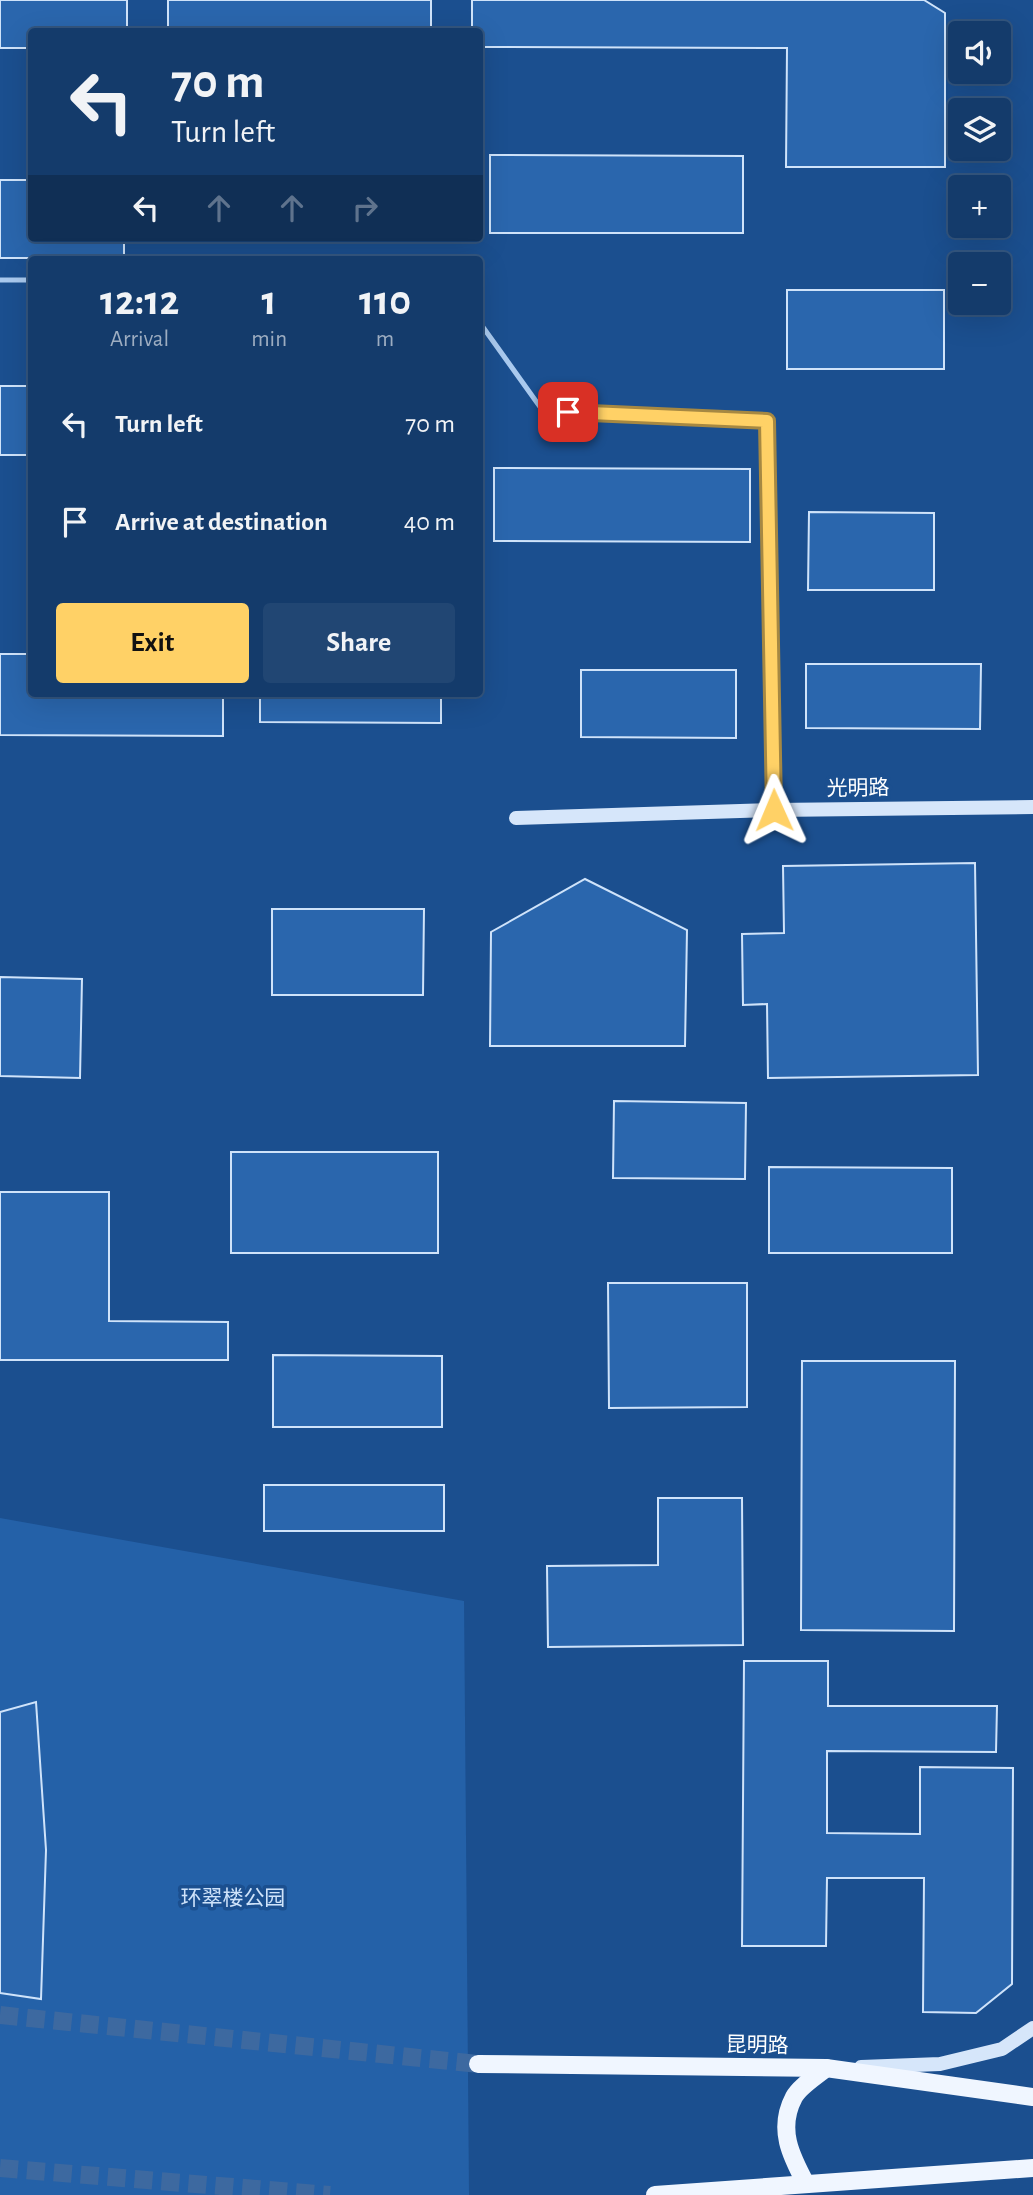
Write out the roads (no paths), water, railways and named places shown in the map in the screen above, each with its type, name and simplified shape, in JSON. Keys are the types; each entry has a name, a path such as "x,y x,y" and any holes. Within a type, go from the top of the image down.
{"main road":[{"name":"昆明路","path":"478,2064 826,2068 1033,2097"},
{"path":"806,2184 790,2154 784,2129 794,2096 826,2068"},
{"path":"654,2195 1033,2168"}],"street":[{"name":"光明路","path":"516,818 774,810 1033,807"},
{"path":"826,2068 940,2064 1002,2049 1033,2028"}],"lane":[{"path":"0,280 28,280"},
{"path":"483,327 543,411 767,421 774,810"}],"tunnel":[{"path":"0,2015 478,2064"},
{"path":"0,2168 330,2195"}],"park label":[{"name":"环翠楼公园","path":"233,1898"}]}
